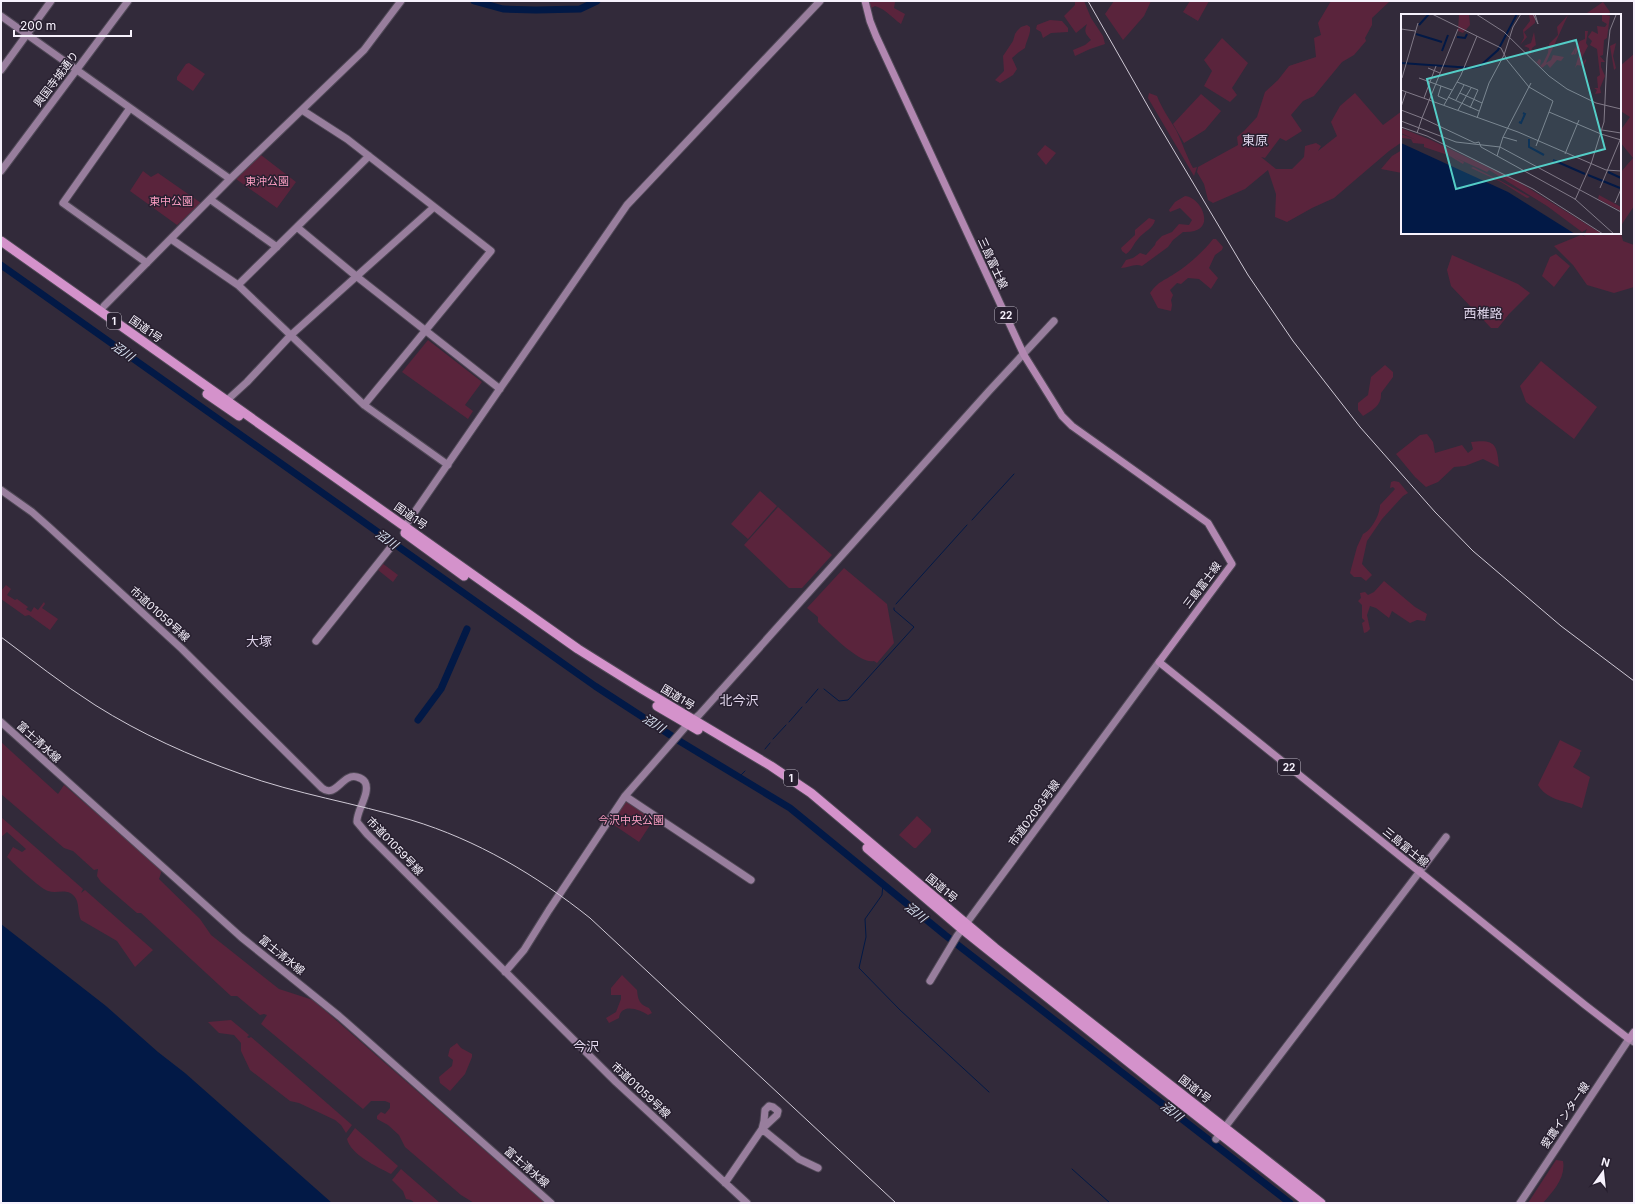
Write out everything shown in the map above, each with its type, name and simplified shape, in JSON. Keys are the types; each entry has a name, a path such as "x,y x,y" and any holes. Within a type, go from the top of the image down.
{"highway":[{"name":"国道1号","path":"1,241 553,638 611,676 691,722"},
{"name":"国道1号","path":"1,248 405,526 583,652 769,771 812,801 961,929 1308,1203"},
{"name":"国道1号","path":"1220,1133 1321,1203"}],"main road":[{"name":"三島富士線","path":"865,1 870,21 876,36 1024,355 1062,416 1072,426 1208,523 1232,564 1159,662 1419,872 1632,1041"},
{"path":"1632,1041 1634,1032"}],"street":[{"path":"1,70 51,1"},
{"name":"興国寺城通り","path":"1,171 128,1"},
{"path":"104,306 211,200 230,179 364,50 401,1"},
{"path":"405,526 627,205 820,1"},
{"path":"1,16 230,179"},
{"path":"130,108 63,203 147,263"},
{"path":"302,110 348,139 491,251 364,405"},
{"path":"238,285 298,228 369,156"},
{"path":"211,200 277,248"},
{"path":"225,402 247,382 291,335 434,207"},
{"path":"298,228 356,276 500,389"},
{"path":"171,239 238,285 364,405 448,465"},
{"path":"506,972 524,950 549,910 626,796 989,391 1054,321"},
{"name":"市道01059号線","path":"1,490 32,512 182,649 322,788 327,791 332,790 349,777 355,776 363,780 366,790 357,822 394,862 616,1082 747,1203"},
{"path":"316,641 391,547"},
{"name":"市道02093号線","path":"930,981 961,929 1159,662"},
{"name":"富士清水線","path":"1,722 241,937 339,1016 551,1203"},
{"path":"626,796 751,880"},
{"path":"1220,1133 1446,837"},
{"name":"愛鷹インター線","path":"1520,1203 1632,1041"},
{"path":"725,1183 762,1129 799,1159 818,1168"}],"green space":[{"path":"869,1 894,1 894,8 905,14 901,24 879,7 875,6 869,9"},
{"path":"1075,1 1084,1 1091,18 1103,36 1105,44 1075,56 1073,50 1085,45 1091,40 1087,36 1086,32 1087,24 1076,33 1064,16 1075,5"},
{"path":"1114,1 1151,1 1144,16 1123,40 1105,14"},
{"path":"1190,1 1209,1 1198,21 1183,12"},
{"path":"1331,1 1390,1 1372,18 1372,25 1365,38 1366,41 1354,55 1342,62 1314,96 1303,101 1291,115 1302,131 1286,141 1280,138 1265,158 1261,157 1276,169 1292,169 1304,157 1305,146 1316,143 1321,146 1318,151 1337,136 1331,122 1340,106 1355,93 1383,125 1401,112 1401,143 1389,151 1334,198 1287,222 1275,217 1276,194 1268,170 1245,189 1213,203 1208,200 1204,184 1197,172 1198,167 1238,145 1237,137 1257,117 1265,92 1278,80 1289,66 1316,57 1314,38 1321,35 1318,23"},
{"path":"1603,2 1610,12 1609,14 1585,14"},
{"path":"1050,20 1062,21 1068,28 1068,32 1051,33 1043,38 1041,32 1036,29 1037,25"},
{"path":"1027,25 1030,27 1030,30 1025,48 1012,58 1017,69 1013,75 1000,83 995,80 1004,71 1003,56 1013,41 1017,31 1021,27"},
{"path":"1222,38 1248,63 1232,88 1237,95 1230,102 1204,86 1212,71 1204,60"},
{"path":"1634,54 1634,206 1621,226 1621,172 1633,158 1621,143 1621,130 1630,117 1622,112 1621,114 1621,65"},
{"path":"189,63 205,74 193,91 177,80 177,77 186,64"},
{"path":"1149,93 1157,96 1176,130 1193,168 1197,167 1194,176 1148,98"},
{"path":"1201,94 1221,111 1205,130 1184,143 1173,124"},
{"path":"1045,145 1056,153 1046,165 1037,154"},
{"path":"1401,151 1401,173 1381,169 1392,156"},
{"name":"東沖公園","path":"261,155 296,182 277,208 236,179"},
{"name":"東中公園","path":"143,171 151,177 158,173 201,203 177,225 130,191"},
{"path":"1185,196 1197,202 1201,208 1204,215 1204,222 1201,227 1194,231 1183,232 1173,240 1168,247 1142,266 1136,265 1121,268 1126,260 1133,258 1140,253 1146,255 1162,236 1172,232 1179,224 1189,225 1192,220 1180,208 1170,212 1169,210 1175,202"},
{"path":"1149,218 1155,220 1153,225 1136,241 1126,254 1121,248 1135,235 1135,230"},
{"path":"1582,234 1621,234 1623,241 1634,245 1634,287 1614,293 1587,285 1573,265 1554,246 1581,235 1586,237"},
{"path":"1213,239 1216,239 1223,247 1222,250 1215,255 1209,268 1218,278 1211,289 1199,279 1188,278 1181,284 1177,283 1170,290 1173,295 1171,300 1171,311 1158,308 1150,293 1153,289 1190,263"},
{"path":"1556,254 1570,266 1554,287 1542,276 1550,257"},
{"path":"1452,255 1518,284 1530,293 1509,314 1498,328 1491,328 1451,286 1447,270"},
{"path":"428,340 482,382 465,405 473,411 468,419 402,372"},
{"path":"1541,361 1597,407 1574,439 1526,402 1520,386"},
{"path":"1385,365 1393,372 1393,377 1381,393 1378,404 1363,416 1358,410 1358,403 1368,395 1371,377"},
{"path":"1427,434 1433,442 1435,453 1462,445 1468,453 1473,449 1471,442 1485,441 1490,443 1496,448 1499,467 1483,459 1465,466 1454,467 1438,482 1426,487 1415,477 1396,454 1420,435"},
{"path":"1391,482 1399,482 1408,493 1403,496 1382,519 1367,541 1362,564 1372,575 1366,581 1361,577 1354,577 1350,573 1357,547 1363,534 1375,521 1379,513 1380,505 1395,489 1393,487 1390,488"},
{"path":"760,491 777,506 748,539 731,524"},
{"path":"778,507 832,555 802,588 789,588 744,545"},
{"path":"382,563 398,575 393,582 378,570"},
{"path":"844,568 887,604 894,643 877,663 861,658 845,647 818,622 818,617 807,608"},
{"path":"1384,581 1415,607 1427,614 1425,621 1417,620 1410,623 1392,611 1389,618 1376,608 1370,606 1367,615 1370,629 1364,633 1362,623 1365,621 1362,618 1362,605 1358,601 1361,598 1360,593 1365,592 1368,595 1374,592"},
{"path":"6,585 11,589 7,595 15,600 17,599 28,607 26,609 31,612 34,607 38,610 44,602 45,604 42,608 58,619 50,630 29,615 25,616 1,599 1,591"},
{"path":"1560,740 1582,751 1580,752 1580,755 1573,767 1590,777 1582,808 1551,797 1538,785"},
{"path":"1,742 58,794 64,785 162,870 159,879 200,919 211,935 279,989 313,1000 545,1203 474,1203 461,1195 405,1147 399,1135 388,1125 377,1119 377,1116 381,1112 385,1114 390,1108 390,1103 385,1101 371,1101 363,1109 261,1024 267,1015 260,1015 237,996 231,996 141,913 137,913 101,882 97,876 98,869 94,870 73,851 64,848 1,794"},
{"name":"今沢中央公園","path":"624,801 627,801 654,819 639,842 611,823"},
{"path":"917,816 931,829 931,832 916,848 914,848 899,835"},
{"path":"1,817 83,889 81,893 85,890 153,950 135,967 117,941 81,920 77,901 74,896 68,892 48,891 27,876 7,857 13,847 22,852 26,849 7,832 1,837"},
{"path":"622,975 637,990 641,1003 649,1008 652,1013 648,1015 635,1009 627,1009 620,1013 619,1018 609,1023 606,1018 616,1012 621,999 621,995 611,995 611,988"},
{"path":"231,1020 249,1035 247,1037 251,1037 352,1125 346,1133 341,1125 335,1120 299,1103 290,1101 250,1070 241,1051 241,1043 234,1035 219,1033 208,1022"},
{"path":"457,1043 461,1048 472,1054 472,1057 465,1074 450,1091 440,1083 439,1077 452,1066 453,1060 448,1056 450,1048"},
{"path":"355,1128 398,1166 391,1174 365,1160 349,1145 347,1139"},
{"path":"1556,1160 1563,1161 1563,1173 1558,1184 1543,1203 1528,1203"},
{"path":"401,1169 440,1203 415,1203 406,1199 403,1191 392,1180"}],"water":[{"path":"1,924 106,1006 158,1052 185,1073 332,1203 1,1203"}],"waterway":[{"path":"474,1 503,9 536,10 580,9 597,1"},
{"name":"沼川","path":"1,265 595,686 681,742 790,808 945,935 1290,1203"},
{"path":"972,520 1014,474"},
{"path":"896,604 967,525"},
{"path":"824,689 839,701 848,700 914,627 894,610 894,608"},
{"path":"418,720 441,689 467,629"},
{"path":"806,703 818,689"},
{"path":"789,722 802,707"},
{"path":"773,739 786,725"},
{"path":"765,749 770,743"},
{"path":"739,777 745,771"},
{"path":"883,884 882,895 865,919 866,937 859,968 900,1010 989,1092"},
{"path":"1072,1169 1110,1203"}],"railway":[{"path":"1088,1 1158,124 1248,275 1293,341 1360,427 1435,512 1473,551 1561,626 1634,681"},
{"path":"1,637 59,680 112,716 185,752 262,781 390,814 435,828 482,848 527,873 549,887 590,918 896,1203"}],"district":[{"name":"東原","path":"1255,140"},
{"name":"西椎路","path":"1483,313"},
{"name":"大塚","path":"259,641"},
{"name":"北今沢","path":"739,700"},
{"name":"今沢","path":"586,1046"}]}
